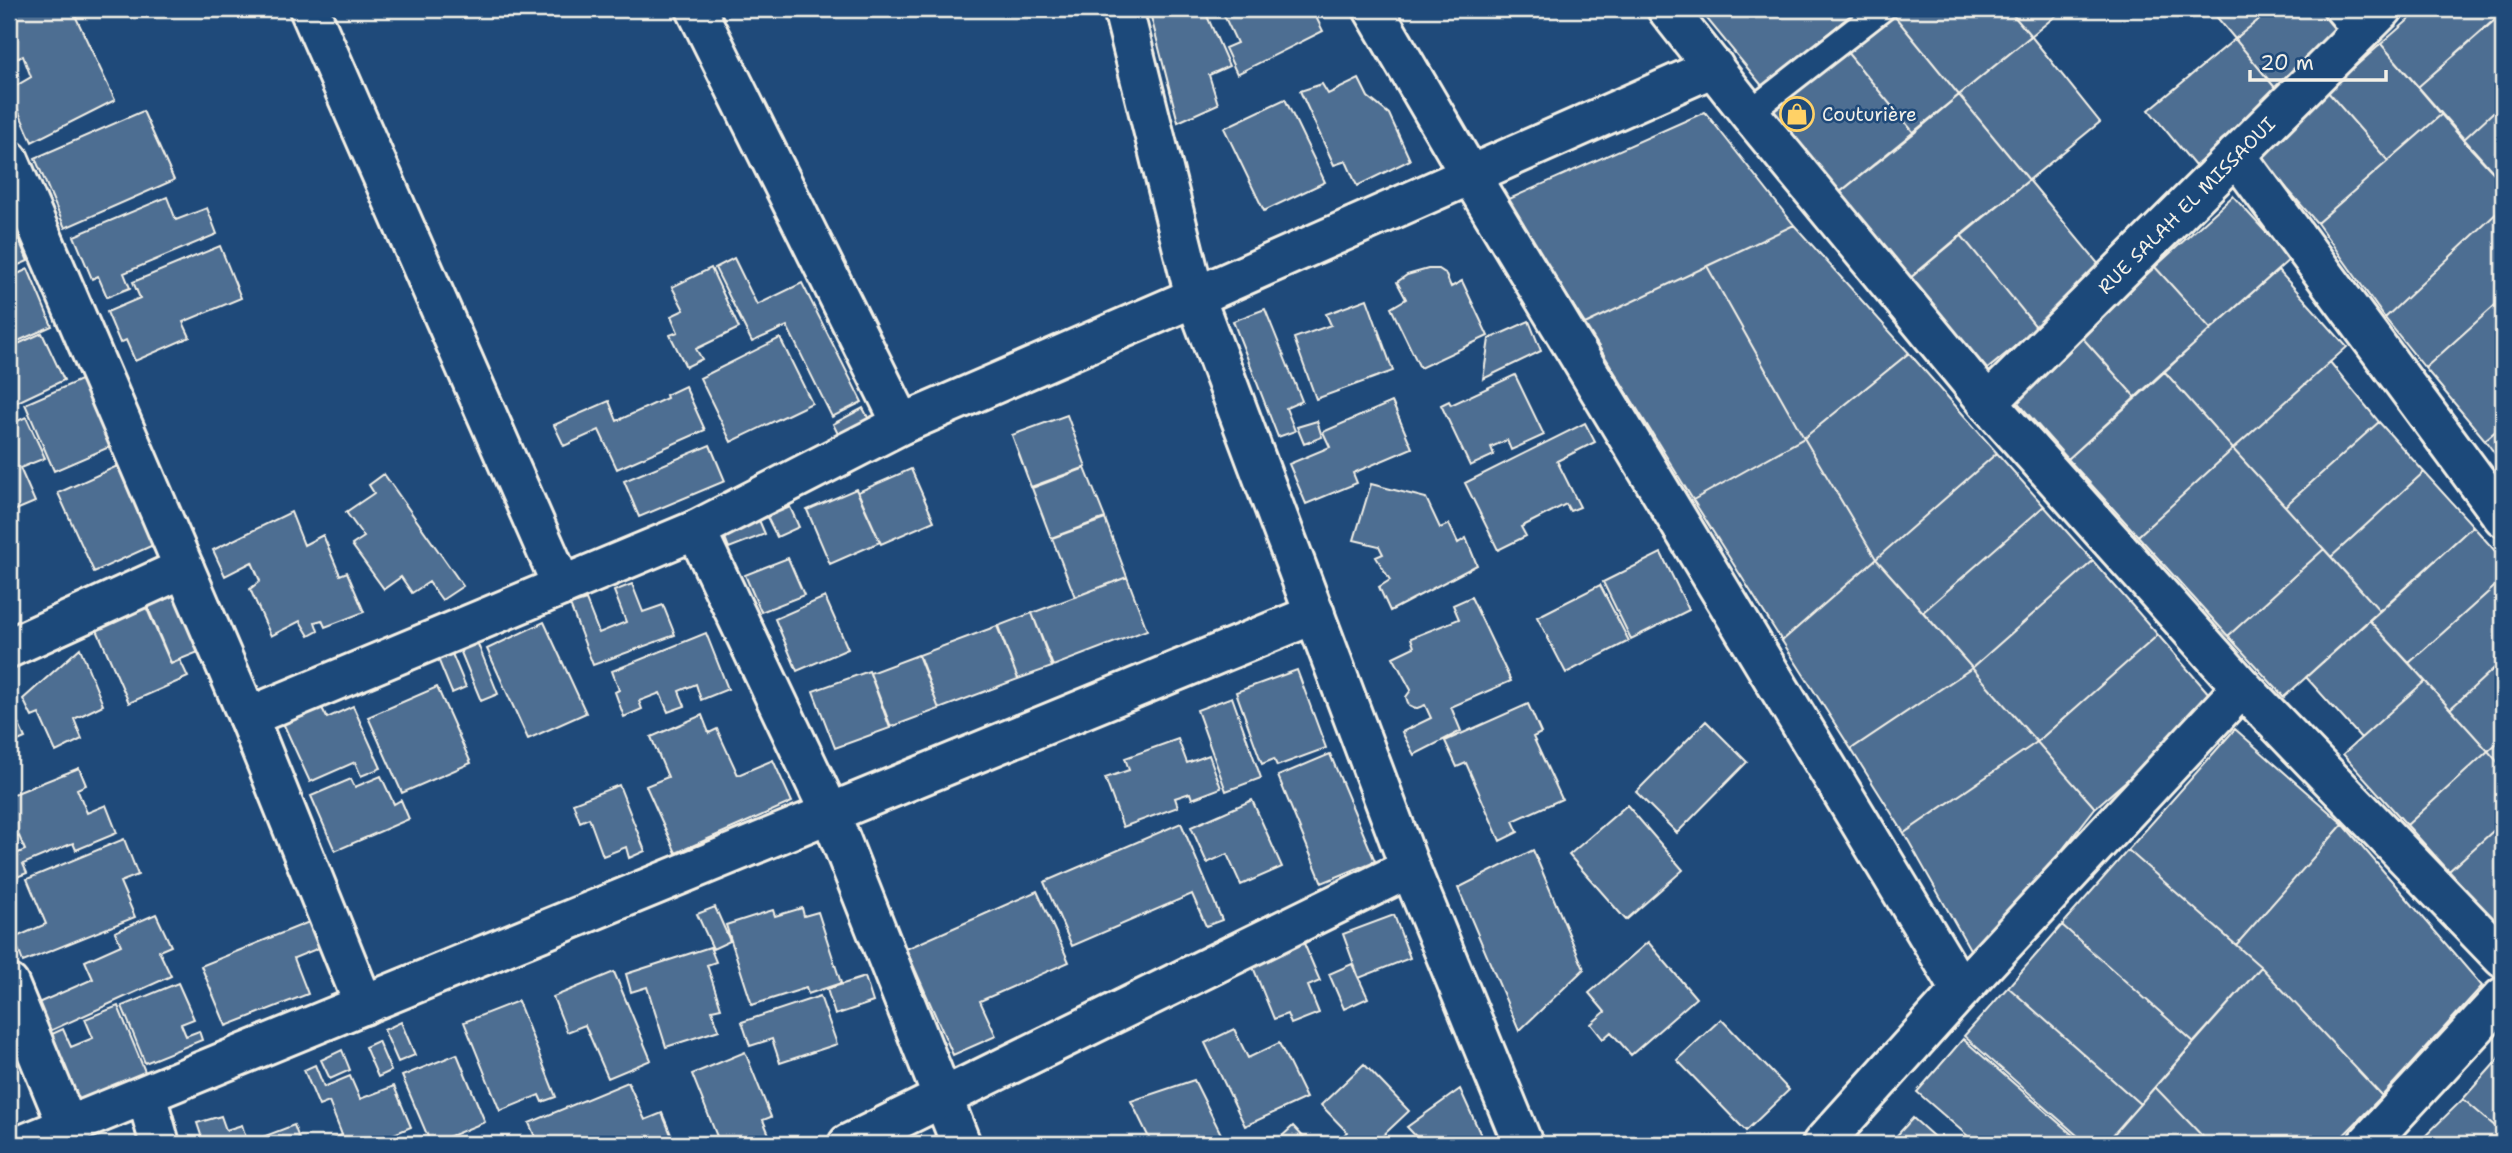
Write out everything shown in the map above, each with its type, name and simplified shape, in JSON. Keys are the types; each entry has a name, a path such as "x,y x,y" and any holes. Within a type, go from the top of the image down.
{"street":[{"path":"309,9 562,586"},
{"path":"696,9 902,424"},
{"path":"1123,9 1195,298 1410,868 1523,1144"},
{"path":"1373,9 1470,175 1961,990"},
{"path":"1667,9 1749,113 1988,403 2242,687 2503,958"},
{"name":"RUE SALAH EL MISSAOUI","path":"1988,403 2236,155 2359,18"},
{"path":"248,717 696,530 902,424 1195,298 1714,67"},
{"path":"2236,155 2503,517"},
{"path":"9,160 248,717 363,1005"},
{"path":"696,530 830,813 961,1144"},
{"path":"9,648 184,568"},
{"path":"23,1144 1315,614"},
{"path":"1822,1144 2242,687"},
{"path":"848,1144 1410,868"},
{"path":"9,984 68,1127"},
{"path":"2367,1144 2503,997"},
{"path":"146,1095 160,1144"}],"lane":[{"path":"1749,113 1882,9"}],"building":[{"path":"9,9 72,9 115,100 32,142 9,90 31,77 23,56 9,62"},
{"path":"1149,9 1204,9 1229,66 1209,75 1218,104 1178,122"},
{"path":"1221,9 1312,9 1323,31 1237,74 1225,48 1237,43"},
{"path":"1699,9 1858,9 1763,87"},
{"path":"1898,9 2008,9 2031,36 1959,95 1892,13"},
{"path":"2008,9 2064,9 2031,36"},
{"path":"2210,9 2272,9 2235,39"},
{"path":"2272,9 2320,9 2347,41 2281,95 2235,39"},
{"path":"2421,9 2503,9 2503,12 2418,87 2381,44"},
{"path":"1892,13 1959,95 1914,133 1846,51"},
{"path":"2495,20 2503,30 2503,103 2463,140 2418,87"},
{"path":"2031,36 2100,122 2029,180 1959,95"},
{"path":"2235,39 2281,95 2195,166 2149,110"},
{"path":"2381,44 2442,114 2388,161 2327,91"},
{"path":"1846,51 1914,133 1839,193 1772,112"},
{"path":"1359,79 1368,97 1389,114 1410,160 1357,186 1346,161 1334,165 1300,91 1322,84 1328,94"},
{"path":"2327,91 2388,161 2317,223 2256,153"},
{"path":"1959,95 2029,180 1909,279 1839,193"},
{"path":"1285,99 1325,182 1264,211 1224,128"},
{"path":"2503,103 2503,183 2463,140"},
{"path":"143,111 174,180 65,228 35,158"},
{"path":"1705,112 1794,225 1585,324 1507,200"},
{"path":"2442,114 2503,183 2503,207 2385,318 2317,223"},
{"path":"2029,180 2105,272 2037,328 1961,235"},
{"path":"2233,196 2290,259 2211,329 2155,267"},
{"path":"167,197 176,220 207,208 217,234 124,273 130,288 107,297 98,276 92,279 74,236"},
{"path":"2503,207 2503,298 2425,368 2385,318"},
{"path":"9,217 28,261 9,269"},
{"path":"1794,225 1909,353 1804,438 1707,266"},
{"path":"1961,235 2037,328 1985,371 1909,279"},
{"path":"220,246 241,298 183,322 190,337 135,361 126,340 120,343 107,312 140,298 133,282"},
{"path":"734,258 757,305 802,283 862,402 832,417 787,326 752,342 715,268"},
{"path":"1707,266 1804,438 1693,500 1585,324"},
{"path":"2155,267 2211,329 2136,398 2080,335"},
{"path":"711,268 739,328 696,349 702,359 686,367 670,335 678,332 671,316 684,310 672,287"},
{"path":"28,269 52,326 9,345 9,278"},
{"path":"1439,269 1445,273 1451,287 1462,281 1488,336 1420,368 1391,308 1406,299 1397,282 1407,275"},
{"path":"2278,270 2347,347 2233,449 2164,371"},
{"path":"2503,298 2503,425 2485,440 2425,368"},
{"path":"1367,299 1393,371 1316,399 1294,338 1331,325 1326,314"},
{"path":"1265,309 1302,401 1286,408 1295,431 1278,437 1233,321"},
{"path":"1529,321 1541,351 1483,379 1489,339"},
{"path":"42,333 64,380 9,406 9,348"},
{"path":"2080,335 2136,398 2068,459 2012,396"},
{"path":"780,338 812,403 731,442 700,378"},
{"path":"1909,353 1997,453 1876,559 1804,438"},
{"path":"2330,362 2379,422 2285,506 2233,449"},
{"path":"2164,371 2233,449 2138,536 2068,459"},
{"path":"1515,375 1544,435 1511,450 1507,440 1491,447 1494,455 1470,466 1441,405 1449,401 1451,405"},
{"path":"85,378 114,445 54,471 25,404"},
{"path":"685,386 705,430 617,469 599,430 564,446 554,425 609,401 617,421 667,398 666,395"},
{"path":"1392,402 1412,448 1353,473 1357,483 1306,504 1289,464 1330,447 1323,432"},
{"path":"863,408 873,427 842,442 833,424"},
{"path":"1067,415 1086,467 1031,487 1012,435"},
{"path":"26,417 45,458 20,468 35,502 9,513 9,425"},
{"path":"1317,421 1322,437 1304,444 1297,427"},
{"path":"2379,422 2424,472 2331,557 2285,506"},
{"path":"1585,423 1595,442 1557,461 1580,507 1570,511 1566,504 1521,527 1526,536 1498,550 1465,483"},
{"path":"2503,425 2503,465 2485,440"},
{"path":"1804,438 1876,559 1782,641 1693,500"},
{"path":"710,445 725,481 639,517 624,481"},
{"path":"2233,449 2324,549 2228,636 2138,536"},
{"path":"1997,453 2044,506 1923,612 1876,559"},
{"path":"126,462 162,541 94,572 58,493"},
{"path":"1085,468 1105,518 1051,538 1032,488"},
{"path":"911,469 934,521 881,544 858,492"},
{"path":"2424,472 2473,526 2380,611 2331,557"},
{"path":"384,474 463,586 442,600 429,582 412,593 401,577 384,589 352,545 364,537 346,512 374,493 369,485"},
{"path":"1371,484 1426,498 1440,528 1449,524 1458,543 1466,538 1477,565 1390,611 1379,587 1390,580 1376,557 1383,554 1379,546 1354,540"},
{"path":"856,489 880,542 830,564 807,510"},
{"path":"2044,506 2093,561 1972,668 1923,612"},
{"path":"790,507 799,527 777,537 767,517"},
{"path":"291,512 304,545 323,535 340,575 347,572 364,612 325,627 322,620 315,622 318,631 309,636 300,621 271,636 250,589 260,581 252,562 225,576 213,550"},
{"path":"1105,519 1127,577 1075,597 1052,538"},
{"path":"759,520 765,534 729,548 724,535"},
{"path":"2473,526 2503,560 2503,579 2409,663 2369,620"},
{"path":"2324,549 2380,611 2284,697 2228,636"},
{"path":"1661,553 1689,610 1631,639 1603,582"},
{"path":"788,558 804,595 761,612 745,575"},
{"path":"1876,559 1972,668 1851,749 1782,641"},
{"path":"2093,561 2158,635 2037,742 1972,668"},
{"path":"1127,577 1147,630 1053,666 1032,613"},
{"path":"2503,579 2503,660 2450,709 2409,663"},
{"path":"632,584 643,612 663,605 675,635 593,665 570,605 586,600 599,633 626,622 614,591"},
{"path":"1600,585 1629,641 1566,673 1537,617"},
{"path":"180,587 206,649 171,663 145,601"},
{"path":"825,597 848,649 797,671 775,619"},
{"path":"1471,597 1511,681 1451,707 1461,731 1414,755 1402,732 1431,718 1425,705 1415,709 1409,706 1406,697 1411,690 1393,657 1414,647 1411,638 1459,619 1453,605"},
{"path":"144,602 171,664 180,660 188,677 129,703 94,623"},
{"path":"1032,613 1052,667 1018,679 998,626"},
{"path":"2369,620 2425,681 2361,738 2306,677"},
{"path":"544,622 586,713 528,739 487,649"},
{"path":"997,626 1018,679 939,709 919,655"},
{"path":"706,633 728,689 701,700 696,684 679,691 685,706 668,712 660,693 639,701 642,709 624,717 615,692 619,690 612,671"},
{"path":"2158,635 2216,702 2095,808 2037,742"},
{"path":"477,642 498,694 481,701 460,650"},
{"path":"80,648 103,705 74,719 82,739 56,752 39,714 32,717 23,699"},
{"path":"450,649 466,687 452,693 436,654"},
{"path":"918,655 939,709 891,727 870,673"},
{"path":"2503,660 2503,738 2488,751 2450,709"},
{"path":"1972,668 2037,742 1904,833 1851,749"},
{"path":"1297,670 1326,748 1277,766 1274,759 1262,764 1236,692"},
{"path":"869,671 890,728 835,748 813,691"},
{"path":"2425,681 2488,751 2407,825 2343,754"},
{"path":"437,687 471,763 402,793 368,717"},
{"path":"1232,697 1261,778 1226,791 1197,710"},
{"path":"9,703 25,738 9,745"},
{"path":"1528,704 1541,733 1533,737 1562,799 1513,821 1518,832 1500,841 1466,763 1457,767 1445,741"},
{"path":"321,706 327,718 353,706 381,768 361,776 355,762 310,782 283,723"},
{"path":"702,715 709,733 717,729 738,775 773,760 792,802 676,853 646,786 668,777 651,737"},
{"path":"1706,721 1747,762 1677,833 1636,792"},
{"path":"2235,729 2343,824 2236,945 2128,850"},
{"path":"2503,738 2503,768 2488,751"},
{"path":"1178,739 1187,763 1209,755 1221,788 1192,799 1190,793 1175,798 1178,807 1123,827 1105,778 1129,770 1125,758"},
{"path":"2037,742 2095,808 1976,960 1904,833"},
{"path":"2488,751 2503,768 2503,822 2449,871 2407,825"},
{"path":"1330,754 1375,861 1322,883 1278,776"},
{"path":"79,768 86,785 77,789 87,813 106,805 117,833 76,850 73,843 23,864 27,873 9,880 9,857 25,850 19,836 9,839 9,796"},
{"path":"381,776 394,804 401,800 409,819 335,851 311,796 351,779 355,787"},
{"path":"619,785 645,851 629,858 626,847 603,856 589,818 580,822 573,803"},
{"path":"1252,800 1282,867 1241,885 1227,854 1207,863 1191,827"},
{"path":"1627,805 1683,870 1626,920 1569,855"},
{"path":"2503,822 2503,931 2449,871"},
{"path":"1181,823 1222,920 1206,926 1192,894 1072,946 1044,882"},
{"path":"2343,824 2482,986 2382,1096 2261,967 2236,945"},
{"path":"124,839 138,875 120,882 135,917 23,962 14,938 46,924 27,879"},
{"path":"1533,850 1584,969 1519,1031 1458,888"},
{"path":"2128,850 2261,967 2194,1042 2062,925"},
{"path":"1037,891 1069,962 980,1001 996,1036 953,1055 906,949"},
{"path":"715,907 730,941 713,949 697,914"},
{"path":"802,908 804,916 818,912 841,983 808,994 806,988 752,1005 726,925 773,910 775,916"},
{"path":"156,914 171,946 159,951 171,976 50,1031 38,1003 93,979 85,961 121,945 115,932"},
{"path":"1394,915 1410,958 1359,978 1343,934"},
{"path":"309,922 319,948 294,958 308,994 226,1026 201,966"},
{"path":"2062,925 2194,1042 2140,1104 2008,987"},
{"path":"1303,941 1320,981 1308,986 1319,1013 1291,1024 1287,1014 1274,1019 1251,962"},
{"path":"1648,942 1696,998 1631,1055 1611,1032 1603,1039 1591,1024 1605,1012 1589,993"},
{"path":"710,947 716,962 707,965 721,1008 712,1010 719,1030 666,1047 647,987 631,992 626,974"},
{"path":"1352,964 1368,998 1344,1009 1329,974"},
{"path":"2261,967 2382,1096 2335,1144 2210,1144 2155,1087"},
{"path":"614,972 651,1060 608,1078 585,1025 567,1032 553,997"},
{"path":"865,977 873,1002 835,1015 827,989"},
{"path":"178,983 194,1019 181,1024 186,1036 199,1031 202,1040 145,1063 122,1006"},
{"path":"2008,987 2140,1104 2105,1144 2087,1144 1964,1036"},
{"path":"820,996 837,1044 780,1063 772,1039 750,1046 742,1022"},
{"path":"518,1001 556,1097 542,1102 539,1095 500,1111 464,1022"},
{"path":"118,1006 146,1074 79,1101 52,1034 63,1029 71,1047 93,1038 85,1019"},
{"path":"1721,1019 1789,1090 1746,1131 1677,1060"},
{"path":"401,1022 415,1055 398,1062 384,1030"},
{"path":"1234,1029 1248,1058 1279,1043 1306,1098 1245,1126 1205,1043"},
{"path":"1963,1039 2083,1144 1977,1144 1917,1092"},
{"path":"378,1041 391,1071 378,1077 365,1047"},
{"path":"342,1050 350,1070 330,1079 321,1060"},
{"path":"745,1052 771,1117 763,1120 773,1144 720,1144 692,1074"},
{"path":"457,1054 485,1122 431,1144 402,1076"},
{"path":"2503,1054 2503,1133 2463,1099"},
{"path":"1364,1064 1409,1111 1374,1144 1335,1144 1347,1132 1321,1105"},
{"path":"315,1065 324,1087 350,1076 360,1099 394,1086 411,1127 370,1144 335,1144 332,1139 342,1135 329,1102 319,1106 304,1070"},
{"path":"1194,1080 1226,1144 1152,1144 1131,1101"},
{"path":"628,1082 645,1120 662,1113 675,1144 538,1144 529,1123"},
{"path":"2155,1087 2210,1144 2105,1144"},
{"path":"1460,1089 1485,1144 1423,1144 1407,1127"},
{"path":"2463,1099 2503,1133 2503,1144 2417,1144"},
{"path":"221,1116 226,1130 242,1125 248,1144 204,1144 197,1123"},
{"path":"1913,1118 1942,1144 1889,1144"},
{"path":"294,1125 301,1144 262,1144 260,1138"},
{"path":"1293,1126 1310,1144 1285,1144 1280,1138"}],"place":[{"name":"Couturière","path":"1797,114"}]}
